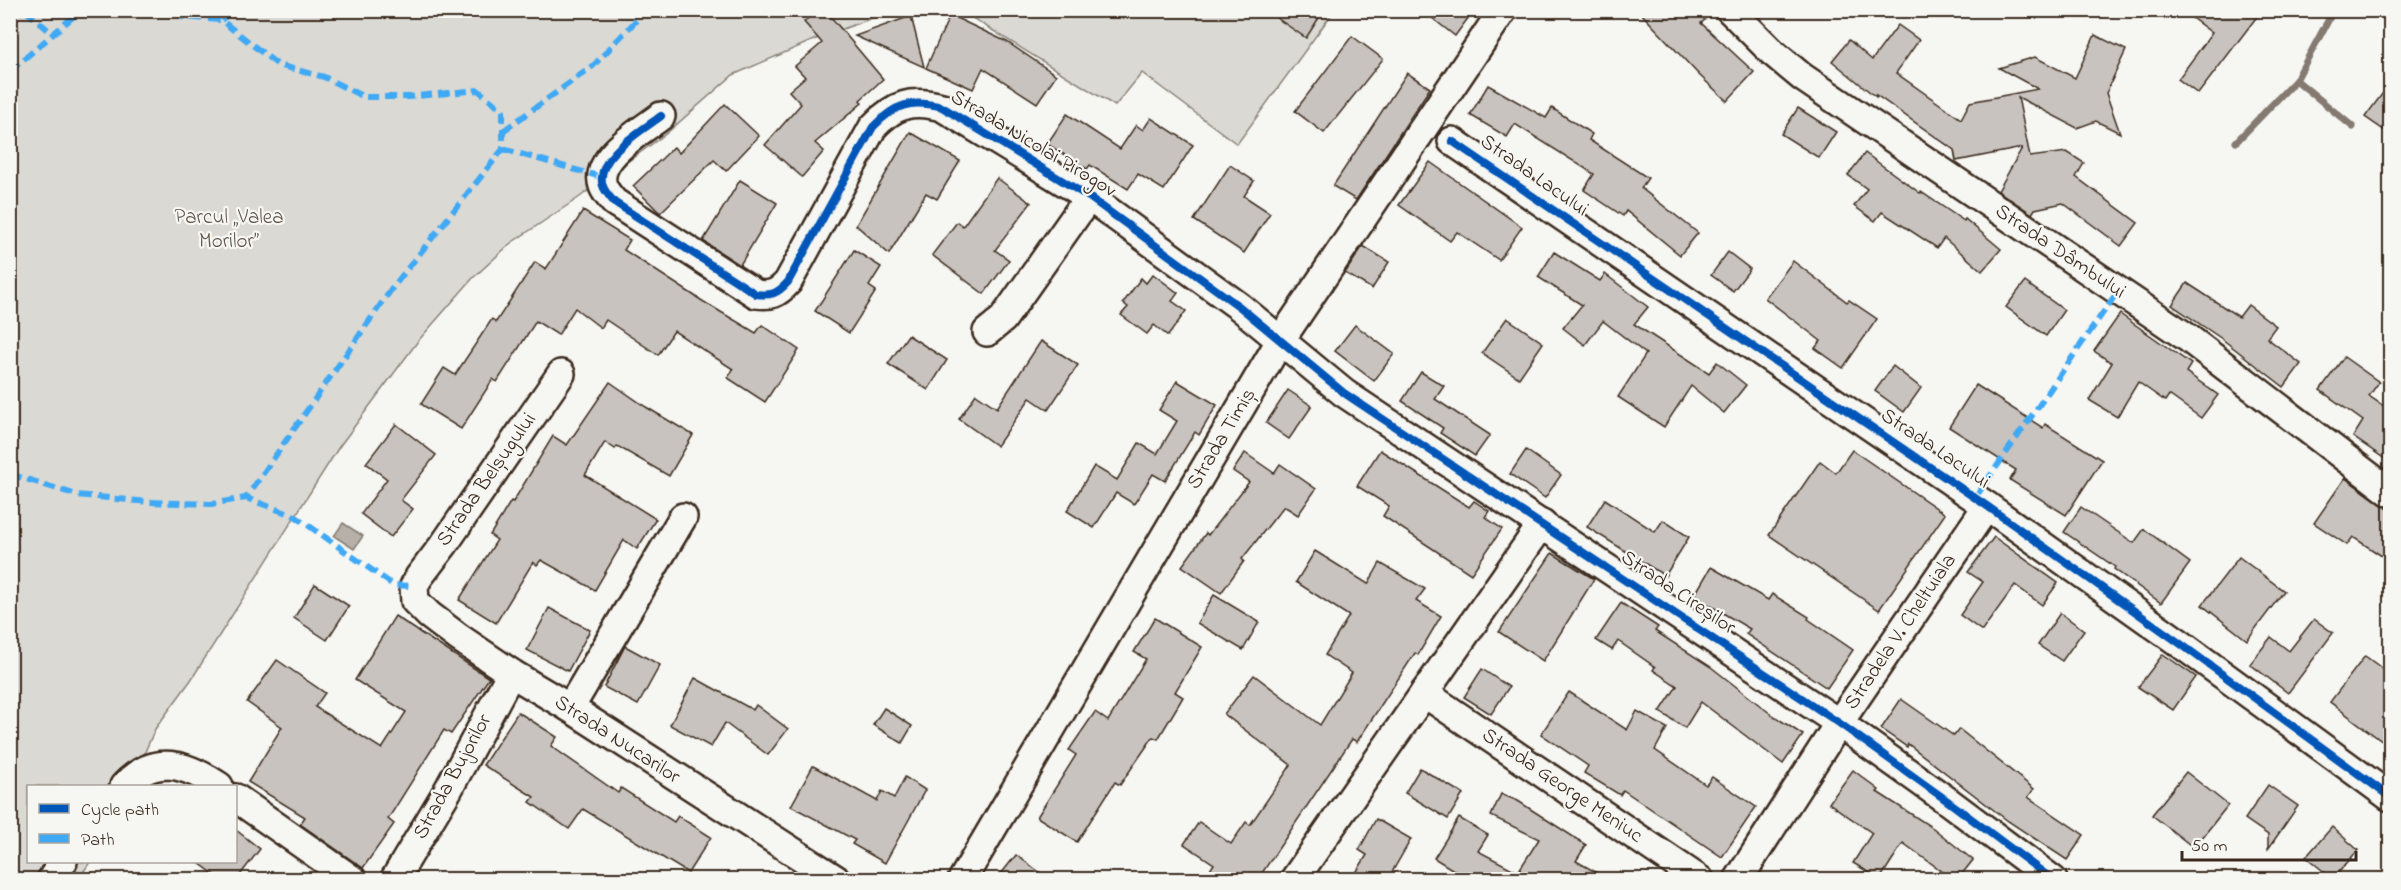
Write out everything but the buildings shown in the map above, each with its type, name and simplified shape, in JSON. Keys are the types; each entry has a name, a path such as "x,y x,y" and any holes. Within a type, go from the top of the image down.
{"street":[{"name":"Strada Timiș","path":"962,879 1280,341 1503,10"},
{"name":"Strada Dâmbului","path":"1730,10 1772,52 1802,77 2188,338 2391,492"},
{"name":"Strada Nicolai Pirogov","path":"661,116 615,151 603,167 601,177 603,188 614,202 756,294 770,296 780,291 788,282 873,128 896,108 910,103 924,102 942,107 1089,197 1240,307 1280,341"},
{"name":"Strada Lacului","path":"1452,141 1987,506 2391,797"},
{"name":"Strada Nicolai Pirogov","path":"987,332 1003,319 1089,197"},
{"name":"Strada Cireșilor","path":"1280,341 1344,393 1839,723 2053,879"},
{"name":"Strada Belșugului","path":"414,586 561,374"},
{"name":"Stradela V. Cheltuiala","path":"1738,879 1839,723 1987,506"},
{"path":"570,708 683,517"},
{"path":"1294,879 1542,524"},
{"name":"Strada Nucarilor","path":"414,586 415,601 429,615 511,673 570,708 837,879"},
{"name":"Strada Bujorilor","path":"394,879 448,790 511,673"},
{"name":"Strada George Meniuc","path":"1424,693 1700,879"},
{"path":"125,785 143,772 173,765 187,767 217,785"},
{"path":"237,799 353,879"},
{"path":"51,879 62,863"}],"green space":[{"name":"Parcul „Valea Morilor”","path":"10,11 891,11 816,39 733,75 667,133 577,199 511,243 473,278 418,341 339,447 191,680 155,729 130,785 27,785 27,863 89,863 78,880 11,879"},
{"path":"961,11 1334,11 1237,144 1142,73 1115,106"}],"shaded area":[{"path":"343,523 363,536 354,549 334,536"}],"waterway":[{"path":"2236,142 2296,80 2332,10"},
{"path":"2296,80 2353,127"}],"marked path":[{"path":"25,10 53,34"},
{"path":"10,71 81,10"},
{"path":"175,10 182,17 221,20 278,65 324,77 364,97 408,97 478,90 503,111 503,149 393,287 246,498 295,516 393,585 414,586"},
{"path":"221,20 233,10"},
{"path":"503,131 593,66 646,10"},
{"path":"503,149 601,177"},
{"path":"1975,498 2118,291"},
{"path":"10,474 77,495 149,502 211,504 246,498"}],"cycle path":[{"path":"661,116 612,155 605,165 602,176 605,190 614,202 756,294 766,295 777,292 788,282 873,127 896,108 904,105 921,104 942,107 1089,197 1240,307 1344,393 1839,723 2053,880"},
{"path":"1452,141 1987,506 2390,797"}]}
